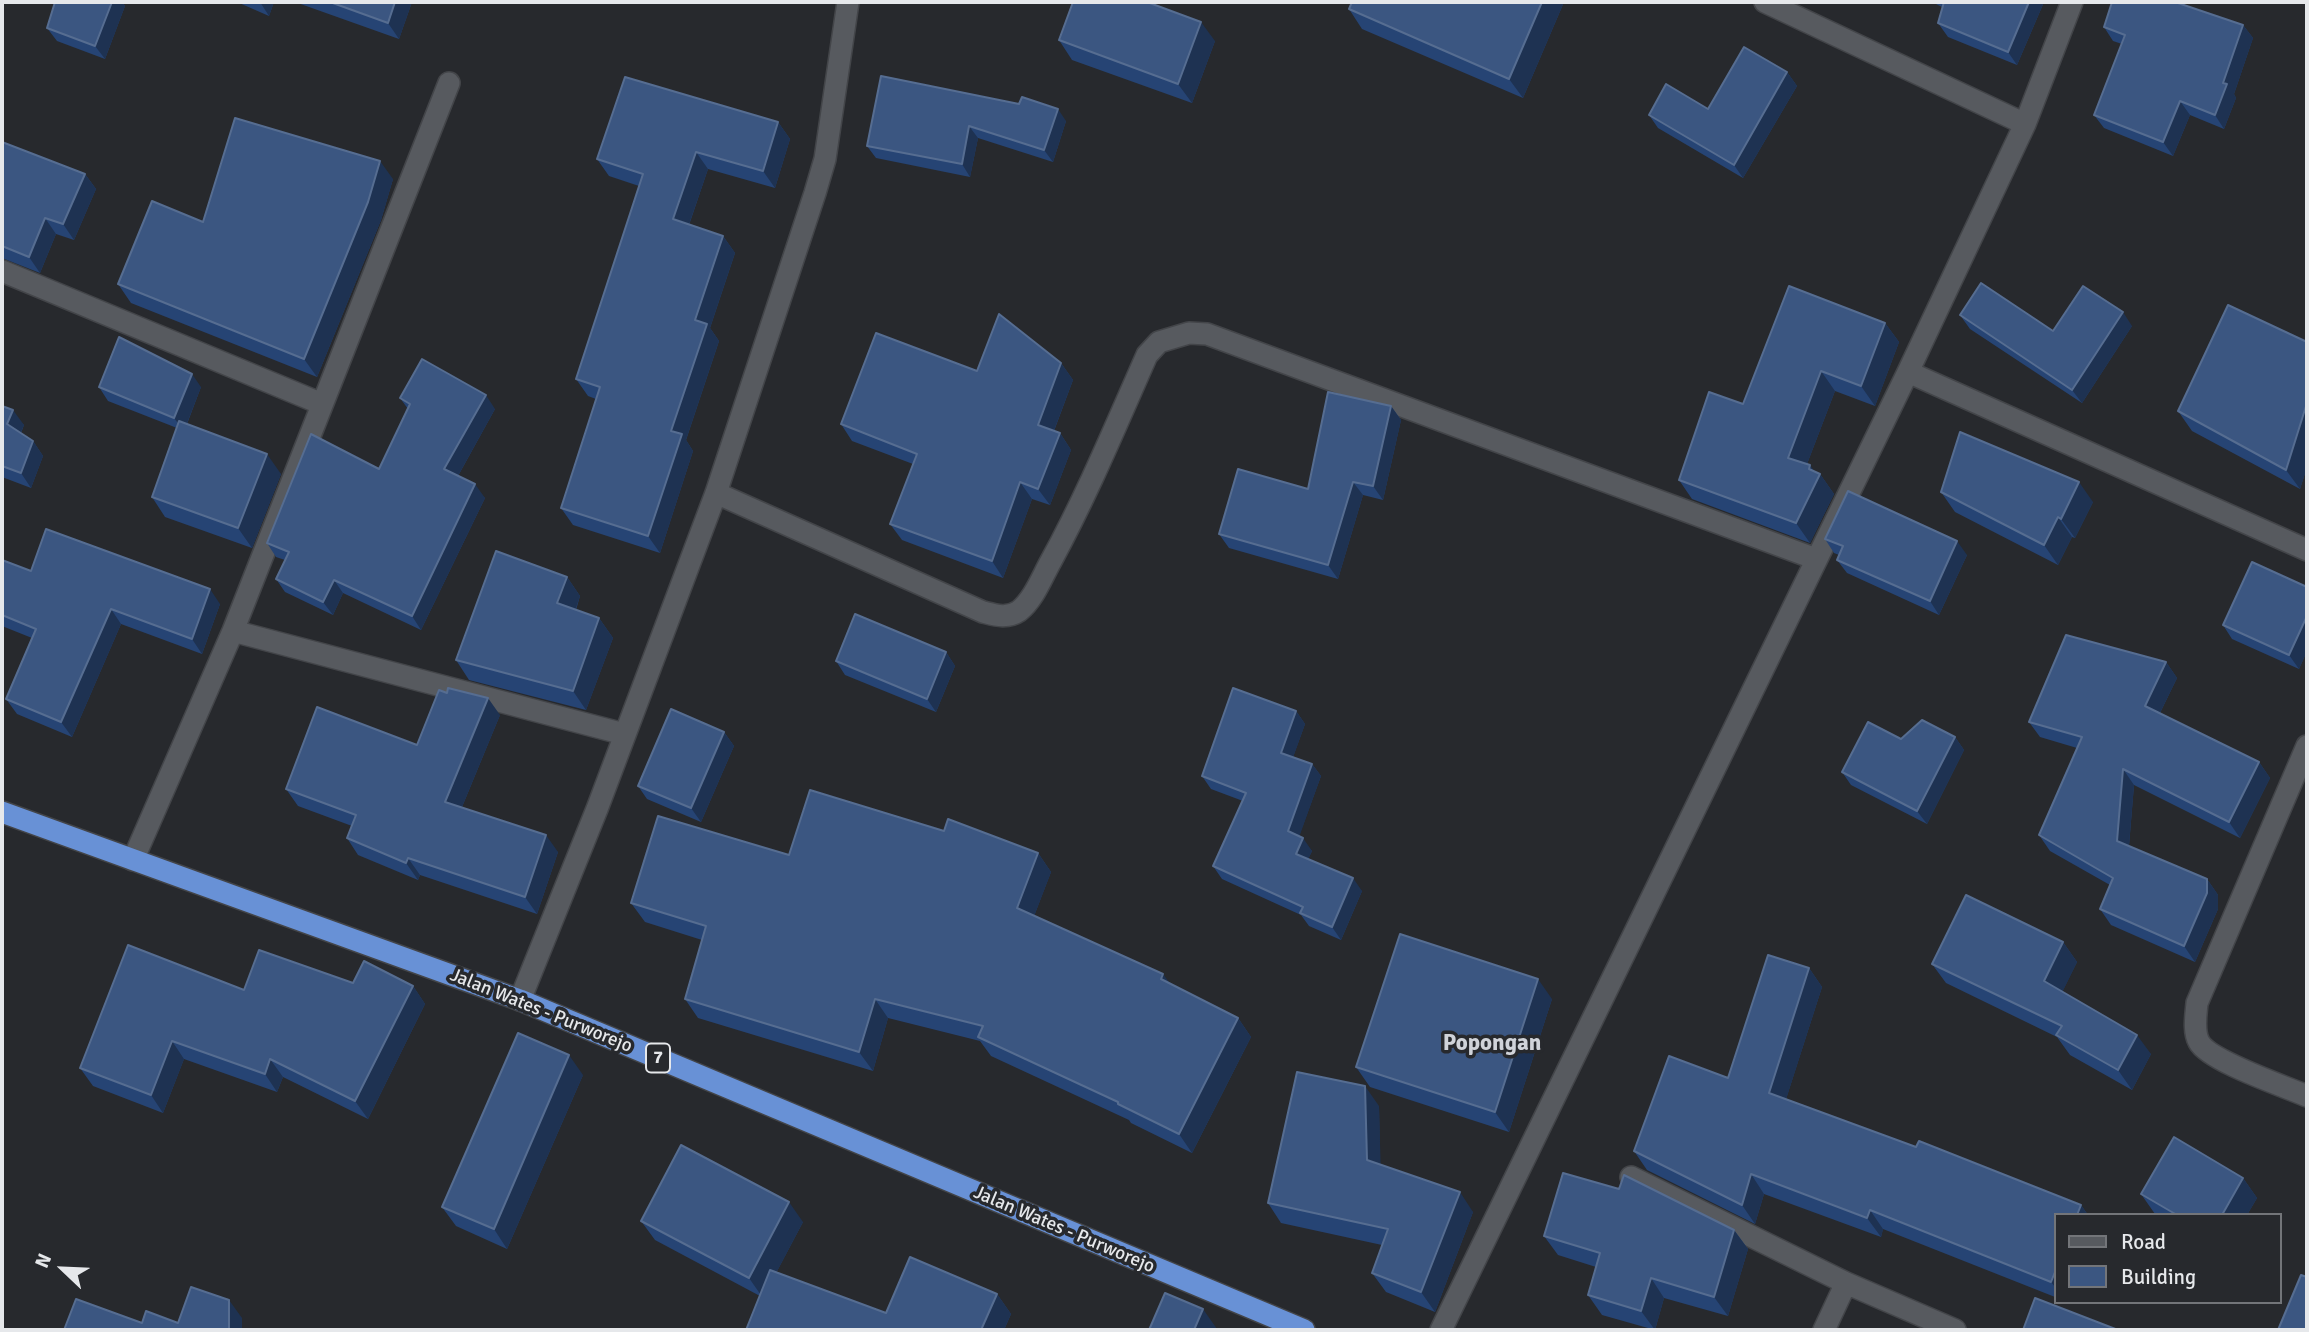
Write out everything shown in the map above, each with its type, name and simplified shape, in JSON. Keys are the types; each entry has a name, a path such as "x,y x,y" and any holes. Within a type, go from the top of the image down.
{"highway":[{"name":"Jalan Wates - Purworejo","path":"2,812 520,1000 1304,1330"}],"street":[{"path":"520,1000 597,808 716,493 825,159 848,2"},
{"path":"1765,2 2025,124"},
{"path":"1441,1330 1908,372 2025,124 2072,2"},
{"path":"133,860 233,631 449,83"},
{"path":"2,271 322,404"},
{"path":"716,493 983,612 998,616 1014,614 1035,591 1074,519 1147,355 1159,342 1189,333 1208,334 1816,559"},
{"path":"1908,372 2307,550"},
{"path":"233,631 624,734"},
{"path":"2307,746 2197,1003 2195,1027 2199,1042 2212,1056 2307,1096"},
{"path":"1631,1177 1846,1283 1955,1330"},
{"path":"1824,1330 1846,1283"}],"building":[{"path":"55,2 112,2 95,46 47,28"},
{"path":"330,2 395,2 388,23"},
{"path":"1073,2 1147,2 1201,22 1178,84 1059,40"},
{"path":"1352,2 1542,2 1509,79 1349,9"},
{"path":"1944,2 2029,2 2008,52 1938,23"},
{"path":"2112,2 2175,2 2243,25 2223,83 2227,84 2215,115 2180,101 2163,142 2094,115 2125,35 2104,27"},
{"path":"1744,47 1787,72 1734,165 1649,115 1666,84 1708,109"},
{"path":"881,76 1019,104 1022,97 1058,109 1044,150 969,126 962,164 867,146"},
{"path":"625,77 778,122 763,171 696,152 673,219 723,236 695,320 707,324 671,431 682,434 648,536 561,508 600,387 576,379 643,174 597,159"},
{"path":"235,118 380,161 368,202 304,359 118,284 152,201 203,222"},
{"path":"2,142 85,174 63,224 45,218 29,257 2,246"},
{"path":"1981,283 2053,331 2083,286 2123,312 2072,390 1960,315"},
{"path":"1789,286 1885,323 1861,386 1821,371 1788,458 1810,465 1809,469 1820,474 1796,523 1679,480 1709,392 1743,404"},
{"path":"2228,305 2307,342 2307,403 2286,470 2178,411"},
{"path":"999,314 1061,363 1038,425 1060,433 1038,489 1020,482 992,561 890,524 917,454 841,424 876,333 977,371"},
{"path":"119,337 192,374 174,418 99,387"},
{"path":"422,359 486,395 444,469 475,484 412,616 334,580 323,602 276,579 289,552 267,543 311,434 379,469 410,404 400,398"},
{"path":"1328,392 1391,406 1373,486 1353,482 1328,565 1219,534 1238,469 1308,489"},
{"path":"2,406 13,410 7,424 33,441 21,473 2,466"},
{"path":"179,421 267,454 238,528 152,497"},
{"path":"1960,432 2079,482 2061,519 2058,517 2044,545 1941,492"},
{"path":"1848,491 1957,541 1930,601 1837,560 1843,546 1825,539"},
{"path":"46,529 210,589 192,639 111,609 61,722 6,699 36,629 2,615 2,560 31,571"},
{"path":"496,551 567,577 557,603 599,618 573,691 456,660"},
{"path":"2252,562 2307,587 2307,616 2289,655 2223,625"},
{"path":"855,614 946,652 927,699 836,661"},
{"path":"2066,635 2166,662 2145,706 2259,762 2229,822 2123,769 2117,841 2207,879 2207,893 2184,946 2100,909 2113,878 2039,835 2082,737 2029,722"},
{"path":"448,688 488,698 445,802 546,835 525,897 408,858 406,863 347,838 356,815 286,789 317,707 417,745 439,690 447,693"},
{"path":"1233,688 1296,711 1281,753 1312,764 1288,831 1303,838 1296,854 1353,878 1332,927 1300,913 1303,907 1213,866 1246,793 1202,776"},
{"path":"671,709 724,732 691,808 638,786"},
{"path":"1922,720 1955,737 1917,811 1842,772 1868,722 1901,739"},
{"path":"810,790 944,831 948,819 1038,853 1017,908 1163,974 1161,979 1238,1018 1179,1134 1118,1102 978,1037 983,1026 875,999 859,1052 685,999 706,926 631,903 658,816 789,855"},
{"path":"1966,895 2063,942 2044,981 2137,1035 2118,1070 2056,1035 2062,1026 1932,964"},
{"path":"1400,934 1538,979 1495,1112 1356,1067"},
{"path":"128,945 244,990 259,950 353,983 364,961 413,986 355,1101 270,1059 265,1074 172,1041 151,1095 80,1068"},
{"path":"1768,955 1809,968 1769,1093 1916,1147 1919,1141 2081,1205 2078,1213 2054,1213 2054,1274 2051,1282 1870,1210 1867,1218 1751,1174 1742,1205 1634,1151 1669,1056 1728,1078"},
{"path":"518,1033 569,1055 494,1229 442,1207"},
{"path":"1297,1072 1365,1086 1367,1160 1460,1192 1421,1292 1372,1273 1388,1229 1268,1203"},
{"path":"2174,1137 2243,1178 2223,1213 2174,1213 2141,1194"},
{"path":"681,1145 789,1202 749,1278 641,1221"},
{"path":"1563,1173 1619,1189 1624,1175 1734,1230 1714,1297 1651,1278 1641,1311 1588,1295 1600,1253 1544,1236"},
{"path":"910,1257 997,1294 981,1330 746,1330 770,1270 886,1313"},
{"path":"2301,1275 2307,1277 2307,1330 2278,1330"},
{"path":"191,1287 229,1300 229,1330 64,1330 76,1299 142,1323 146,1311 178,1323"},
{"path":"1165,1293 1203,1309 1194,1330 1149,1330"},
{"path":"2035,1298 2118,1330 2023,1330"}],"district":[{"name":"Popongan","path":"1492,1044"}]}
